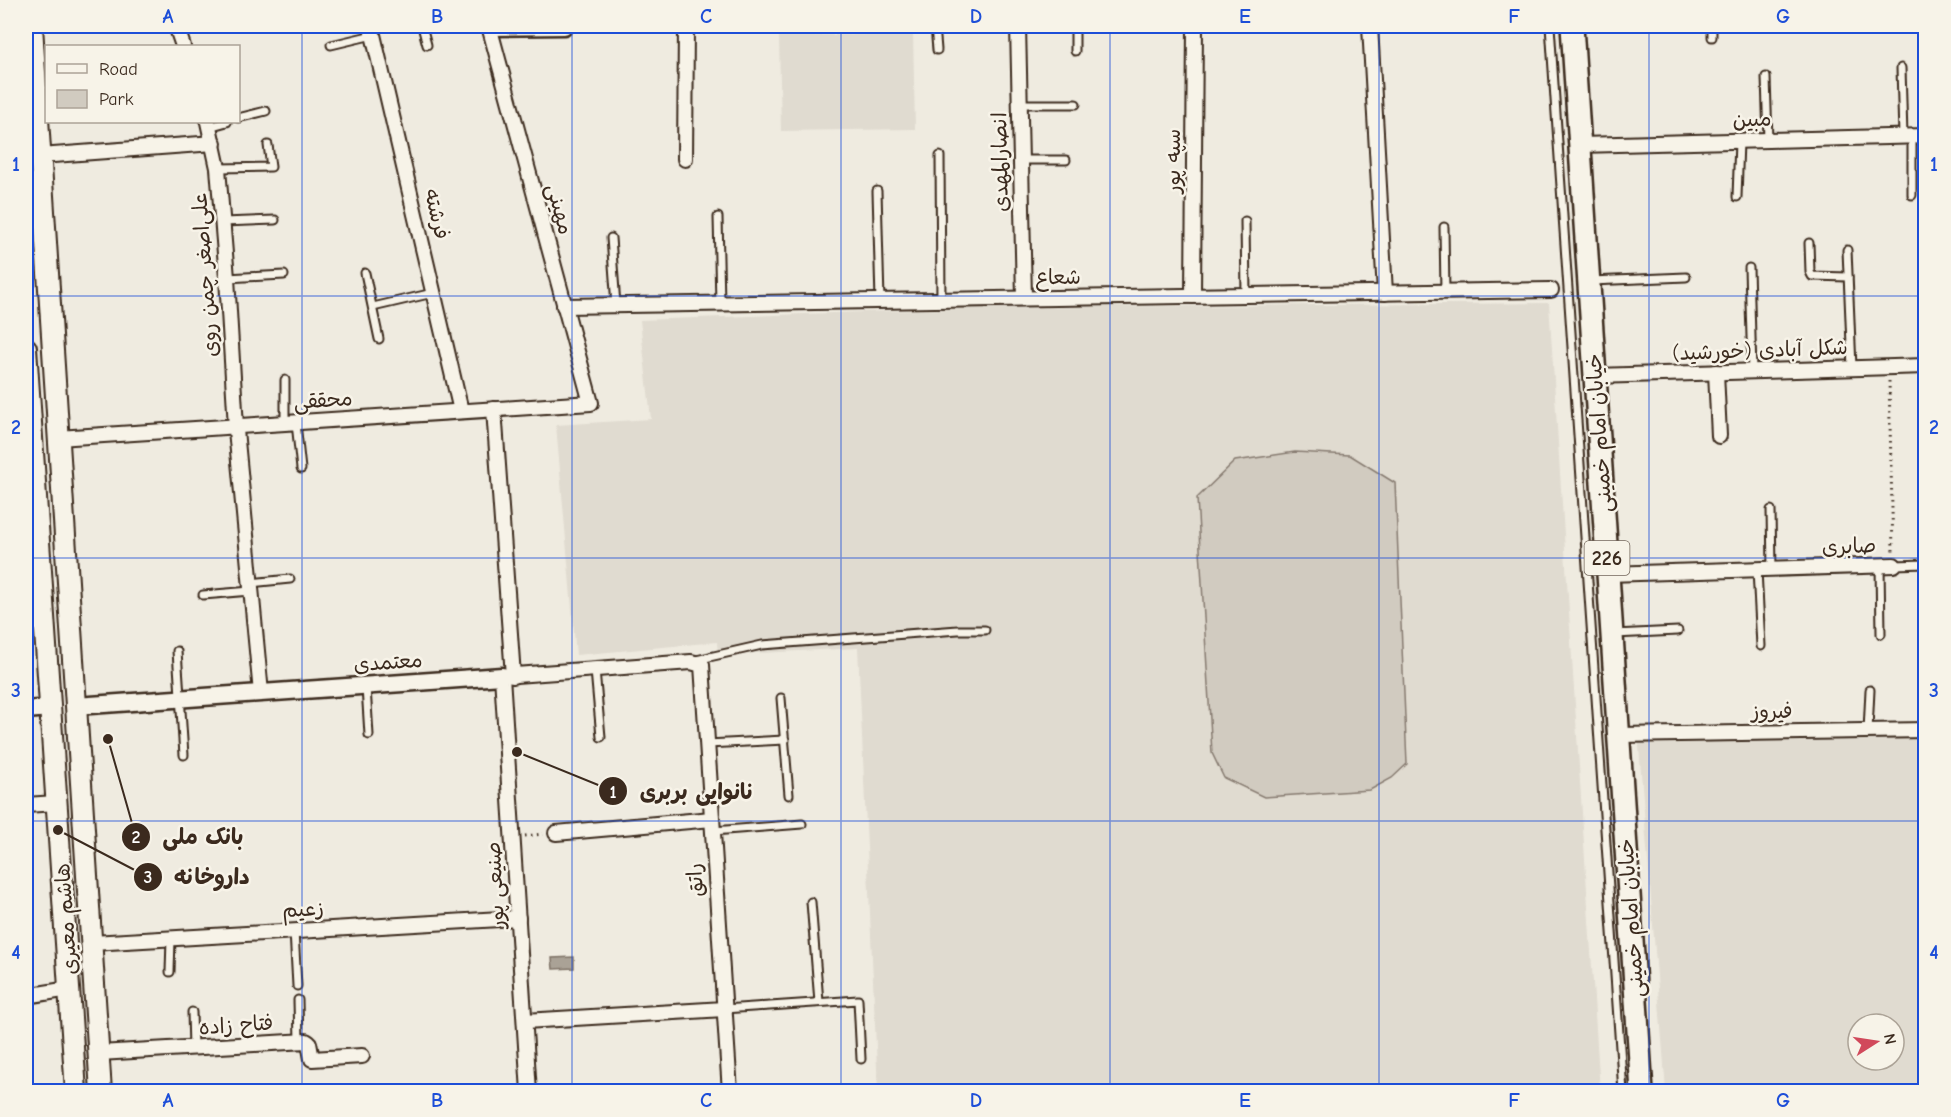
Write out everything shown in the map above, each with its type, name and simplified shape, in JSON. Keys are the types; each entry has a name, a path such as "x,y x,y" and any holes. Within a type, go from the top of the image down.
{"main road":[{"name":"هاشم معیری","path":"32,26 101,1092"},
{"name":"خیابان امام خمینی","path":"1572,26 1642,1092"},
{"name":"هاشم معیری","path":"26,348 32,440 29,463 50,708 76,1092"},
{"path":"32,440 58,438"},
{"path":"50,708 76,706"},
{"path":"66,945 92,943"}],"street":[{"path":"176,26 183,45"},
{"path":"490,26 564,26"},
{"name":"مهینی","path":"490,26 591,403"},
{"path":"686,26 686,159"},
{"name":"انصارالمهدی","path":"1018,26 1024,298"},
{"name":"سپه پور","path":"1193,296 1195,26"},
{"path":"1370,26 1385,293"},
{"name":"فرشته","path":"373,28 462,411"},
{"name":"علی‌اصغر چمن روی","path":"209,124 218,168 223,222 236,428 261,693"},
{"name":"مبین","path":"1580,145 1914,136"},
{"path":"40,156 214,143"},
{"name":"شعاع","path":"564,306 1551,290"},
{"name":"شکل آبادی (خورشید)","path":"1595,376 1926,366"},
{"path":"1716,372 1719,436"},
{"name":"محققی","path":"58,438 591,403"},
{"name":"صنیعی پور","path":"494,409 508,676 513,837 529,1092"},
{"name":"صابری","path":"1608,574 1887,565"},
{"name":"معتمدی","path":"76,706 696,663"},
{"name":"راتق","path":"696,663 707,744 730,1092"},
{"path":"26,710 50,708"},
{"name":"فیروز","path":"1619,735 1926,730"},
{"path":"26,805 56,803"},
{"path":"556,833 712,825"},
{"name":"زعیم","path":"92,943 518,918"},
{"path":"26,996 69,989"},
{"path":"525,1021 724,1009"},
{"name":"فتاح زاده","path":"99,1053 308,1041 312,1059 362,1056"}],"lane":[{"path":"422,26 427,45"},
{"path":"935,26 937,50"},
{"path":"1075,26 1075,51"},
{"path":"1550,26 1623,1092"},
{"path":"1712,26 1712,37"},
{"path":"331,45 373,28"},
{"path":"1901,68 1914,136 1912,195"},
{"path":"1766,77 1768,140"},
{"path":"1020,104 1076,104"},
{"path":"240,118 266,111"},
{"path":"1737,197 1738,141"},
{"path":"218,168 271,167 268,145"},
{"path":"940,156 940,300"},
{"path":"1021,160 1066,160"},
{"path":"877,191 880,301"},
{"path":"718,217 720,303"},
{"path":"223,222 274,220"},
{"path":"1245,221 1245,295"},
{"path":"1444,227 1445,292"},
{"path":"611,238 616,305"},
{"path":"1809,243 1812,276 1848,277"},
{"path":"1847,250 1852,368"},
{"path":"1749,268 1752,371"},
{"path":"365,273 379,339"},
{"path":"227,278 284,275"},
{"path":"1589,281 1686,277"},
{"path":"373,307 433,293"},
{"path":"285,380 301,469"},
{"path":"1771,510 1772,569"},
{"path":"1881,634 1887,565 1926,564"},
{"path":"1757,570 1761,646"},
{"path":"203,595 290,579"},
{"path":"696,663 762,645 958,630 985,630"},
{"path":"1612,634 1678,631"},
{"path":"177,651 184,755"},
{"path":"596,669 601,737"},
{"path":"366,686 369,735"},
{"path":"1868,731 1870,690"},
{"path":"781,698 789,795"},
{"path":"707,744 785,740"},
{"path":"712,825 802,824"},
{"path":"811,902 819,1002"},
{"path":"294,931 297,986"},
{"path":"170,972 171,938"},
{"path":"298,1000 299,1041"},
{"path":"724,1009 858,1000 861,1059"},
{"path":"192,1012 193,1048"}],"path":[{"name":"صابری","path":"1887,565 1888,367"},
{"path":"513,837 556,833"}],"shaded area":[{"path":"913,33 915,129 781,131 779,36"},
{"path":"1549,303 1600,1091 878,1091 858,648 718,655 717,642 576,655 556,425 651,419 640,320 973,308"},
{"path":"1925,730 1925,1091 1666,1091 1638,734"},
{"path":"574,957 574,968 553,969 552,958"}],"green space":[{"path":"1295,452 1350,455 1395,483 1407,764 1392,778 1370,790 1264,797 1224,778 1212,753 1197,498 1235,461"}],"place":[{"name":"بانک ملی","path":"108,739"},
{"name":"نانوایی بربری","path":"517,752"},
{"name":"داروخانه","path":"58,830"}]}
